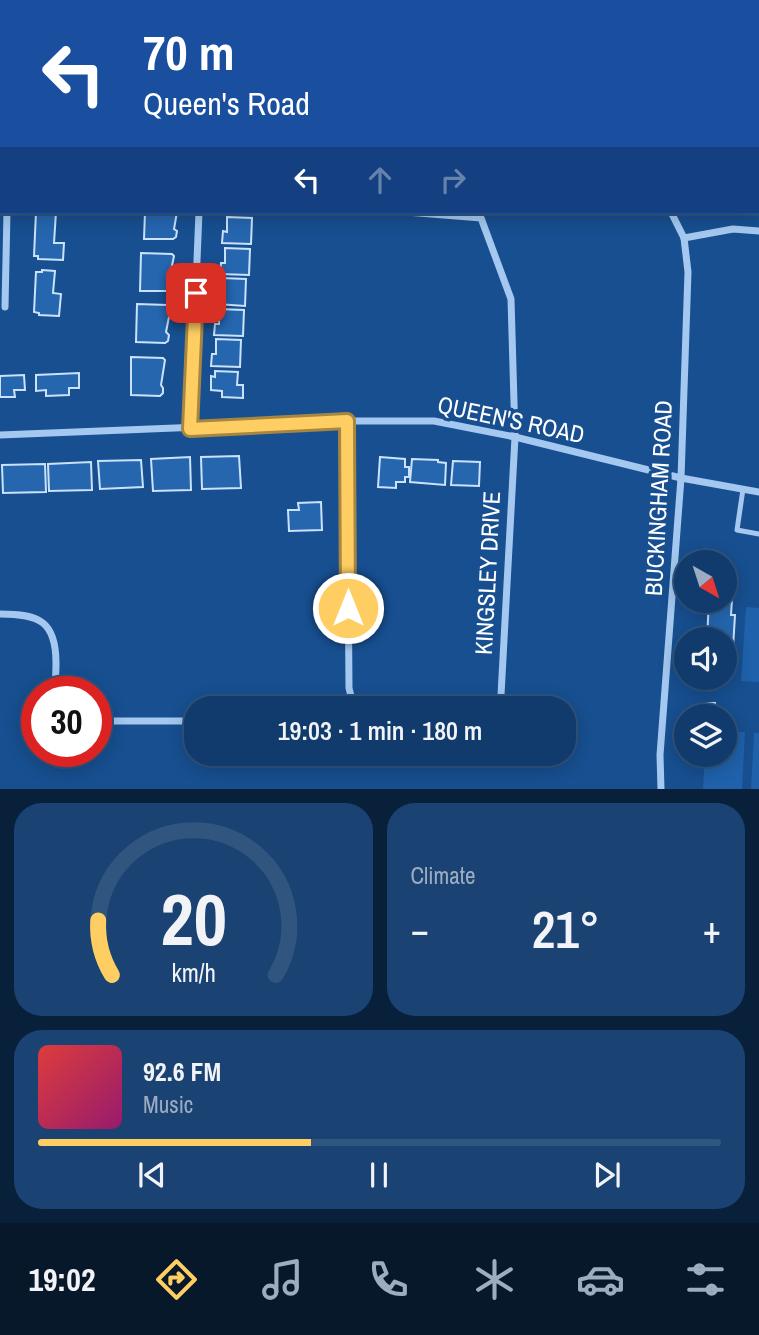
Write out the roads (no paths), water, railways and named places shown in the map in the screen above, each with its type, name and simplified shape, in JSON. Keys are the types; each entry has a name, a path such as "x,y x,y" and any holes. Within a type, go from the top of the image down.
{"street":[{"path":"5,307 7,214"},
{"path":"190,429 199,214"},
{"name":"KINGSLEY DRIVE","path":"431,214 481,218 511,299 515,437 501,696"},
{"name":"BUCKINGHAM ROAD","path":"661,789 660,755 681,478 688,272 684,239 671,214"},
{"path":"684,239 733,229 759,231"},
{"path":"347,421 351,696"},
{"name":"QUEEN'S ROAD","path":"0,435 347,421 434,421 515,437 681,478 759,492"},
{"path":"0,614 22,614 41,621 53,634 55,676"},
{"path":"112,721 184,721"}],"lane":[{"path":"743,489 737,530 759,534"}]}
